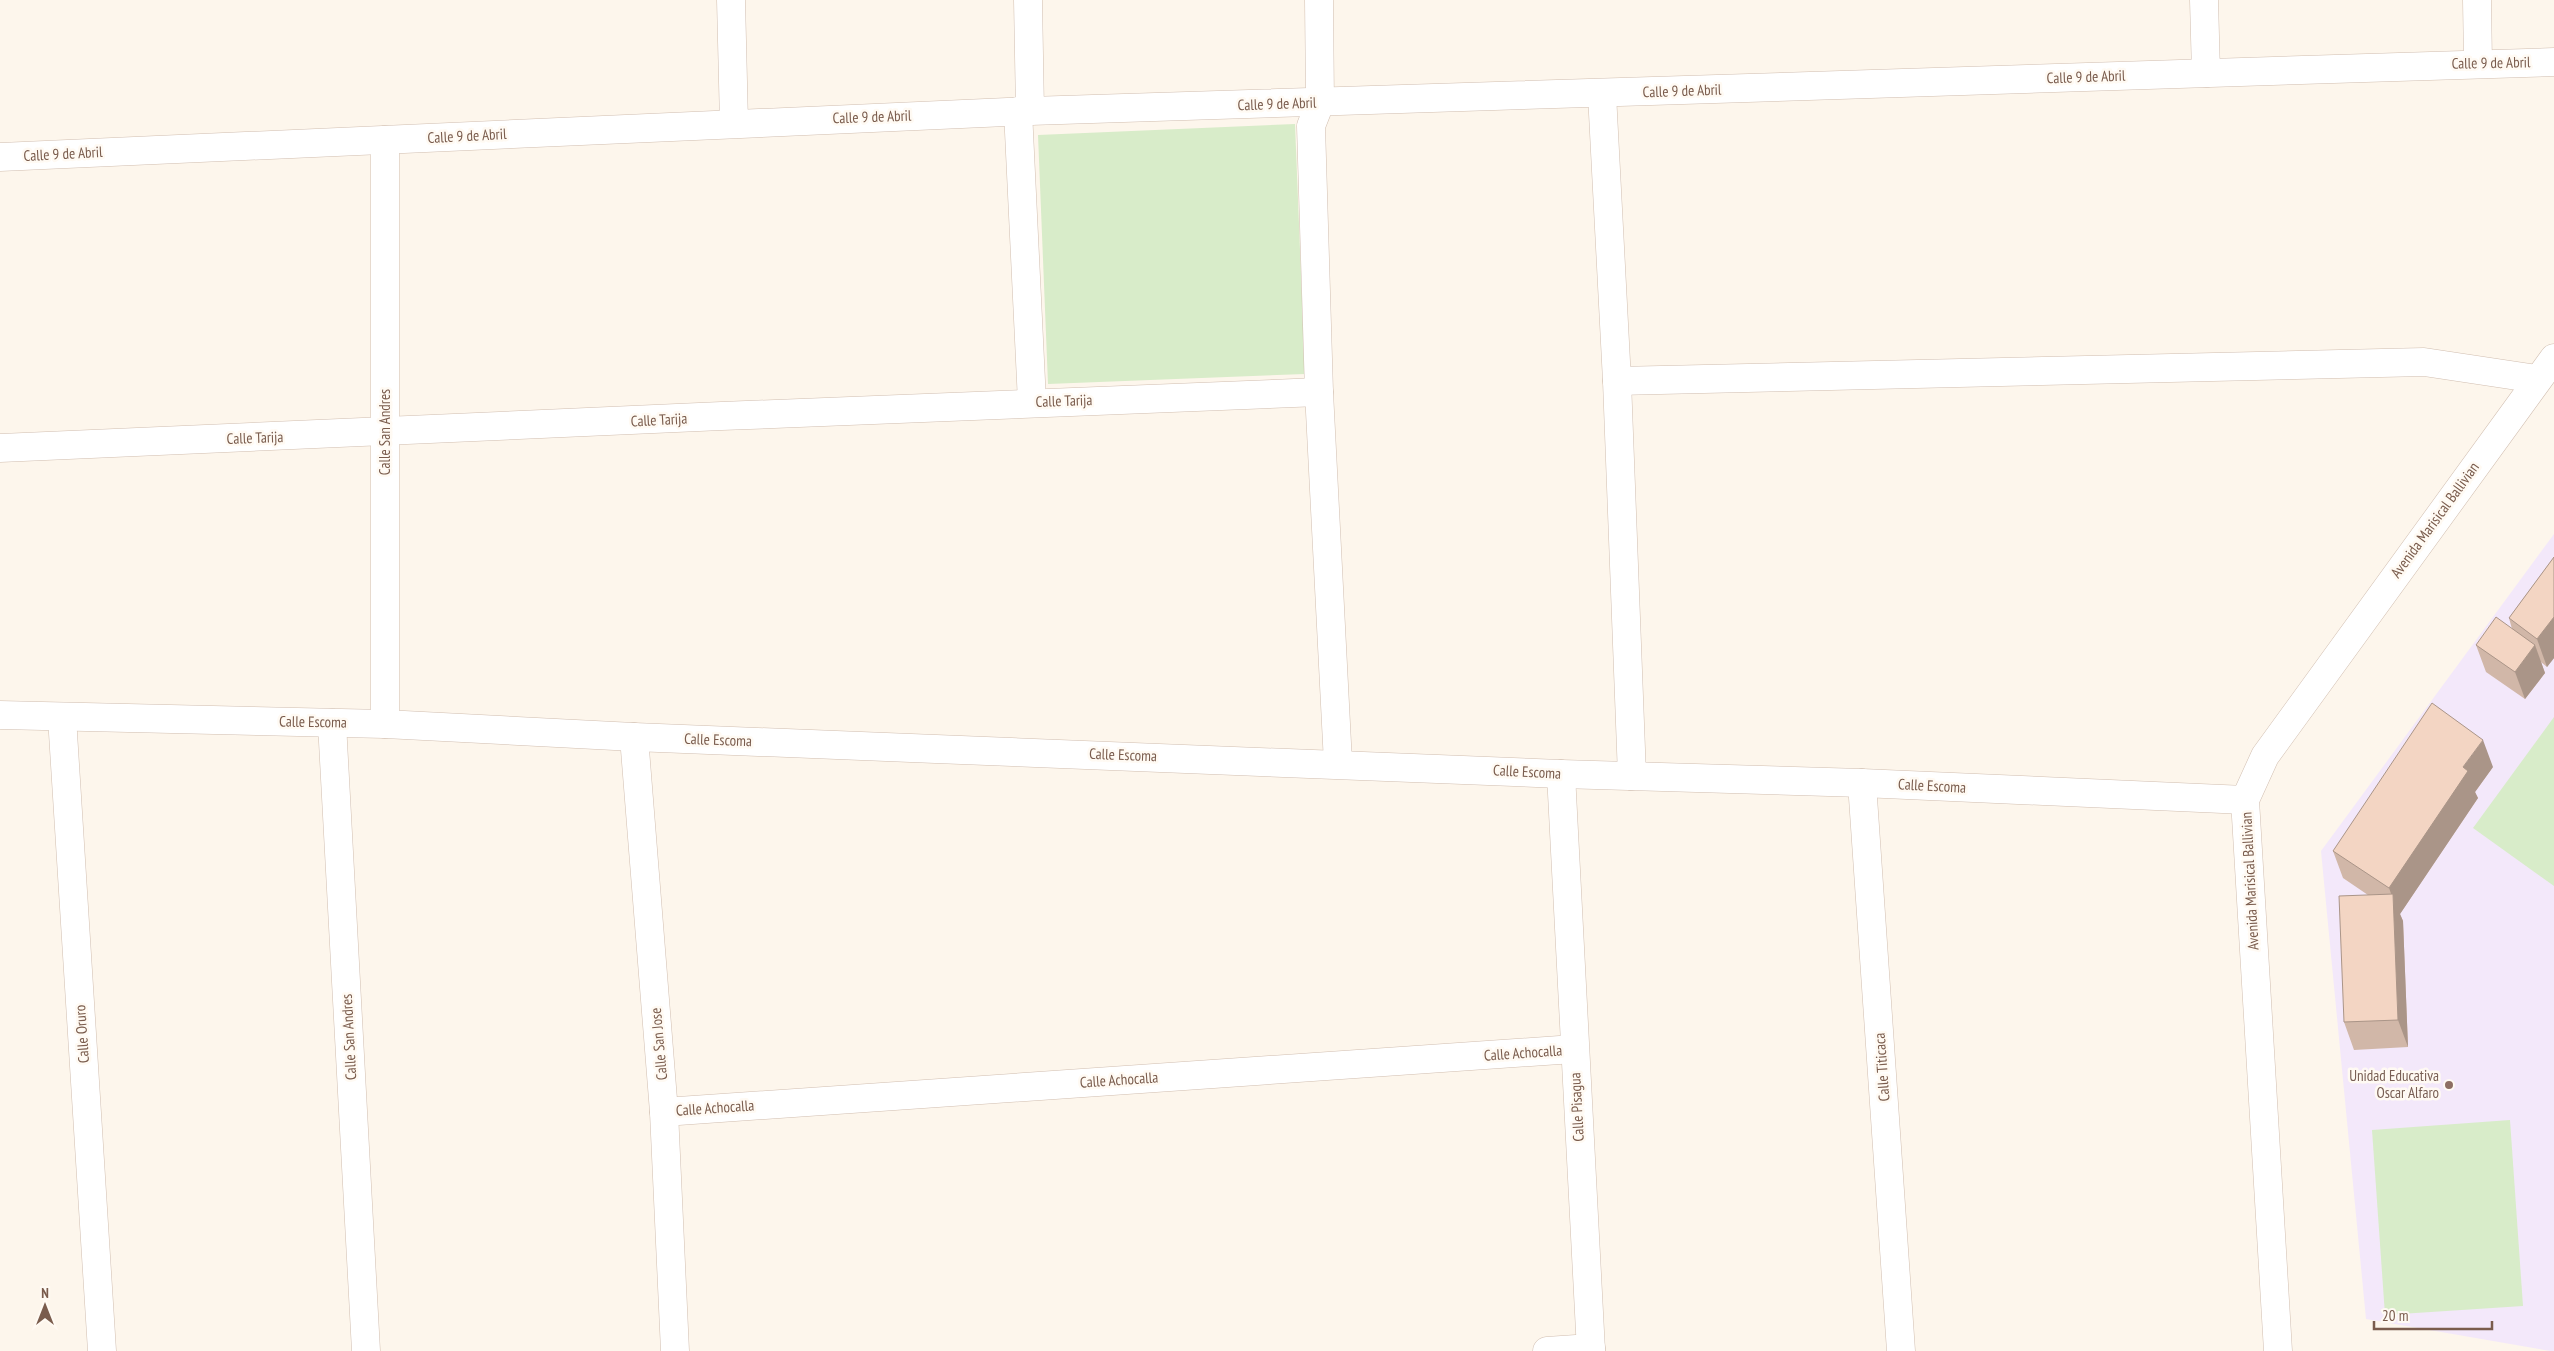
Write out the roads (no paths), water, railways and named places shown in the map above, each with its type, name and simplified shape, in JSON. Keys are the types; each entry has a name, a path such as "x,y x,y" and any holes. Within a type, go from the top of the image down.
{"street":[{"path":"731,0 734,122"},
{"path":"1028,0 1024,111 1032,402"},
{"path":"1319,0 1320,103 1311,126 1318,392 1338,763"},
{"path":"2204,0 2206,73"},
{"path":"2477,0 2478,63"},
{"name":"Calle 9 de Abril","path":"0,157 734,122 1024,111 1602,94 2478,63 2554,62"},
{"path":"1602,94 1617,381 1632,776"},
{"name":"Calle San Andres","path":"385,140 385,724"},
{"name":"Avenida Marisical Ballivian","path":"2278,1351 2245,800 2265,756 2554,358"},
{"path":"1617,381 2424,362 2537,379"},
{"name":"Calle Tarija","path":"0,448 1032,402 1318,392"},
{"name":"Calle Escoma","path":"0,715 385,724 634,737 1338,763 1561,774 1862,783 2245,800"},
{"name":"Calle Oruro","path":"62,717 102,1351"},
{"name":"Calle San Andres","path":"332,723 366,1351"},
{"name":"Calle San Jose","path":"634,737 664,1112 675,1351"},
{"name":"Calle Pisagua","path":"1561,774 1591,1350"},
{"name":"Calle Titicaca","path":"1862,783 1901,1351"},
{"name":"Calle Achocalla","path":"664,1112 1574,1049"},
{"path":"1547,1351 1591,1350"}],"place":[{"name":"Unidad Educativa Oscar Alfaro","path":"2449,1085"}]}
